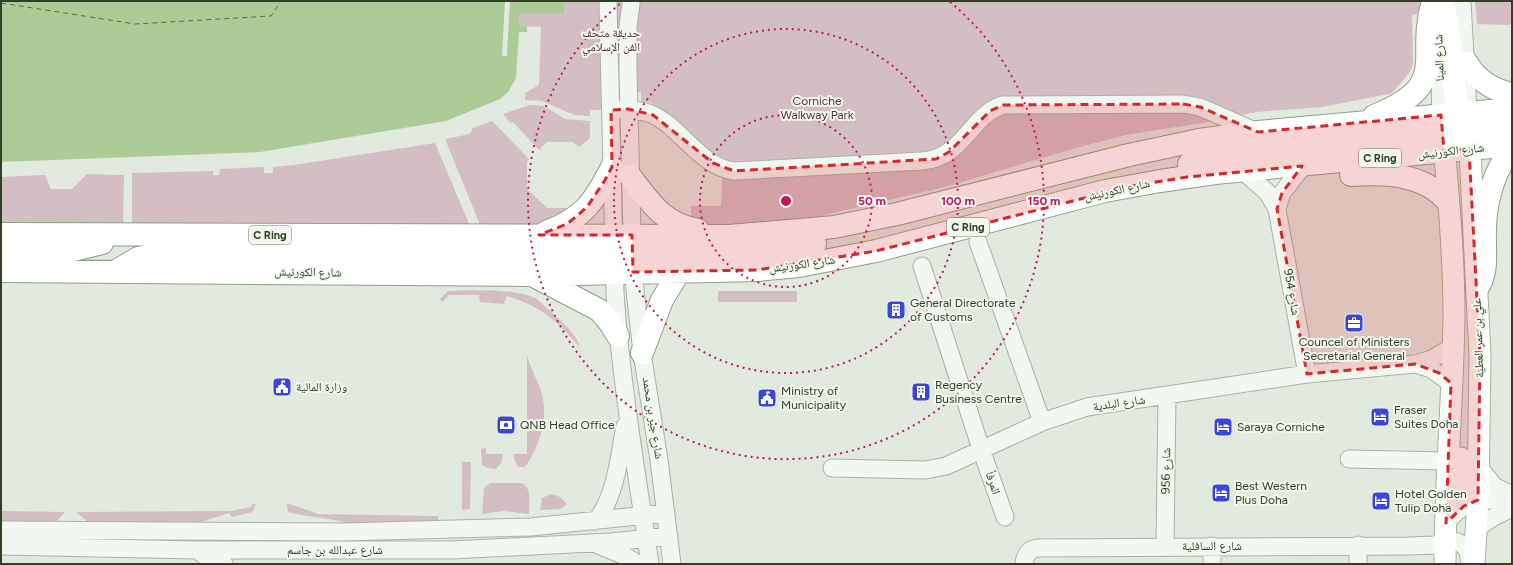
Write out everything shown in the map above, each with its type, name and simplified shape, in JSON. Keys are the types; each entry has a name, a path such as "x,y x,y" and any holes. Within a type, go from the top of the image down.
{"highway":[{"path":"1355,123 1395,107 1410,98 1420,86 1428,65 1429,21 1433,1"},
{"path":"1442,1 1449,30 1457,130"},
{"path":"1466,63 1481,80 1495,88 1512,94"},
{"name":"شارع الكورنيش","path":"1,234 539,235 624,254 679,272 757,270 842,258 876,251 1105,191 1180,178 1309,165 1457,130 1512,108"},
{"name":"شارع الكورنيش","path":"1,271 531,275 624,254 728,236 834,227 897,214 1167,147 1258,132 1355,123 1457,130 1512,145"},
{"path":"1105,191 1150,175 1221,157 1269,150 1457,130 1512,129"},
{"path":"1477,290 1485,271 1485,229 1487,207 1498,171 1504,159 1512,149"},
{"path":"1309,165 1336,174 1386,174 1414,180 1433,188 1448,202"},
{"path":"539,235 567,224 587,208 621,171 656,210 668,219 683,227 728,236"},
{"path":"116,272 138,258 164,253 624,254 648,252 733,252 776,249 861,237 937,218 998,200 1024,187 1035,179"},
{"path":"1,251 69,251 86,248 128,235"},
{"path":"642,353 662,300 679,272"},
{"path":"531,275 599,310 608,320 618,336"}],"main road":[{"name":"علي بن عمر العطية","path":"1444,564 1454,316 1448,202 1457,130"},
{"name":"علي بن عمر العطية","path":"1457,130 1477,290 1480,356 1479,467 1474,564"},
{"path":"1454,316 1461,334 1464,353 1461,487 1476,503"}],"street":[{"name":"شارع المينا","path":"1438,1 1457,130"},
{"path":"1457,130 1466,63 1462,1"},
{"path":"621,171 628,109 628,26 633,3 619,7 606,3 611,110 621,171 624,254"},
{"name":"شارع الكورنيش","path":"611,110 628,109 653,115 668,125 713,163 727,170 734,171 936,159 950,152 990,111 1003,105 1183,104 1200,107 1258,132"},
{"path":"1277,209 1282,193 1309,165"},
{"name":"شارع 954","path":"1243,171 1267,192 1277,209 1307,374"},
{"path":"978,242 1042,422"},
{"name":"شارع جبر بن محمد","path":"624,254 618,336 627,412 650,564"},
{"name":"شارع جبر بن محمد","path":"624,254 660,460 672,564"},
{"name":"المرفأ","path":"922,266 981,449 1005,517"},
{"name":"شارع البلدية","path":"832,468 925,470 946,466 1042,422 1087,407 1307,374 1415,364 1432,359 1452,347"},
{"name":"شارع البلدية","path":"1415,364 1435,371 1451,383"},
{"name":"شارع 956","path":"1165,546 1167,396"},
{"path":"596,521 603,513 611,492 627,412"},
{"path":"1349,459 1447,461"},
{"path":"1479,467 1494,486 1512,496"},
{"path":"1446,532 1457,511 1476,503 1512,496"},
{"path":"1476,503 1512,507"},
{"path":"1476,529 1512,507"},
{"name":"شارع عبدالله بن جاسم","path":"1,530 276,551 666,514"},
{"name":"شارع السافلية","path":"1024,563 1030,550 1038,548 1435,545 1446,532 1468,551 1470,564"},
{"name":"شارع عبدالله بن جاسم","path":"1,546 197,550 305,550 452,557 669,536"},
{"path":"586,543 604,547 638,564"},
{"path":"1358,545 1358,564"},
{"path":"1212,546 1212,564"},
{"name":"شارع السافلية","path":"1408,546 1428,553 1444,564"},
{"path":"197,550 209,559 224,564"}],"highlighted area":[{"path":"1183,104 1200,107 1258,132 1441,115 1444,151 1469,149 1480,356 1478,500 1464,506 1446,523 1451,383 1439,373 1415,364 1307,374 1277,209 1282,193 1302,166 1187,177 1132,186 876,251 757,270 633,272 632,235 539,235 567,224 578,215 587,207 605,180 612,167 611,110 628,109 653,115 713,163 734,171 936,159 949,152 990,111 1003,105"}],"green space":[{"name":"Corniche Walkway Park","path":"565,1 1420,1 1420,9 1417,14 1412,15 1413,64 1411,70 1392,93 1389,94 1322,107 1256,112 1215,121 1126,135 1076,148 945,187 807,219 724,226 691,224 691,206 721,206 723,163 649,102 641,102 641,92 610,93 602,110 590,110 590,116 574,115 542,101 525,100 525,93 539,85 541,27 519,26 519,14 564,14"},
{"path":"1475,1 1512,1 1512,22 1509,25 1477,24"},
{"path":"530,105 544,106 565,119 590,121 590,138 580,147 572,142 547,142 539,150 513,122 510,123 503,114"},
{"path":"492,121 529,159 527,162 527,189 547,208 573,208 549,224 481,227 445,139 465,135 470,133 473,128"},
{"path":"435,143 470,226 132,225 132,173 213,171 213,175 219,175 220,169 264,167 264,173 273,173 273,167"},
{"path":"87,174 124,175 123,225 1,226 1,177 45,175 51,189 72,189"},
{"path":"448,291 506,291 528,295 537,299 568,328 578,341 580,347 548,316 540,310 520,300 507,296 504,304 480,302 479,295 449,295 442,302 440,299"},
{"path":"718,291 797,291 797,302 718,302"},
{"path":"527,356 543,398 544,419 536,449 525,467 518,467 514,459 514,454 527,454"},
{"path":"486,448 486,454 503,454 501,463 496,469 488,468 482,465 481,449"},
{"path":"462,462 471,462 470,509 462,510"},
{"path":"490,483 522,483 525,485 529,492 529,514 503,511 482,514 484,488"},
{"path":"551,494 560,497 567,504 560,509 540,510 542,498"},
{"path":"287,503 318,514 438,516 438,525 351,524 288,512"},
{"path":"252,504 256,504 252,512 232,517 229,513 198,523 88,522 76,512 231,511 251,507"},
{"path":"1,511 65,512 55,523 1,523"}],"shaded area":[{"path":"1,1 565,1 564,14 519,14 519,26 527,26 527,32 519,32 516,78 509,91 500,99 446,121 260,152 1,162"}],"pier":[{"path":"505,1 510,1 507,56 502,56"}],"ferry route":[{"path":"1,3 135,24 271,16 281,1"}],"place":[{"name":"General Directorate of Customs","path":"896,310"},
{"name":"Councel of Ministers Secretarial General","path":"1354,323"},
{"name":"وزارة المالية","path":"282,387"},
{"name":"Regency Business Centre","path":"921,392"},
{"name":"Ministry of Municipality","path":"767,398"},
{"name":"Fraser Suites Doha","path":"1380,417"},
{"name":"QNB Head Office","path":"506,425"},
{"name":"Saraya Corniche","path":"1223,427"},
{"name":"Best Western Plus Doha","path":"1221,493"},
{"name":"Hotel Golden Tulip Doha","path":"1381,501"}],"park label":[{"name":"حديقة متحف الفن الإسلامي","path":"611,40"}]}
